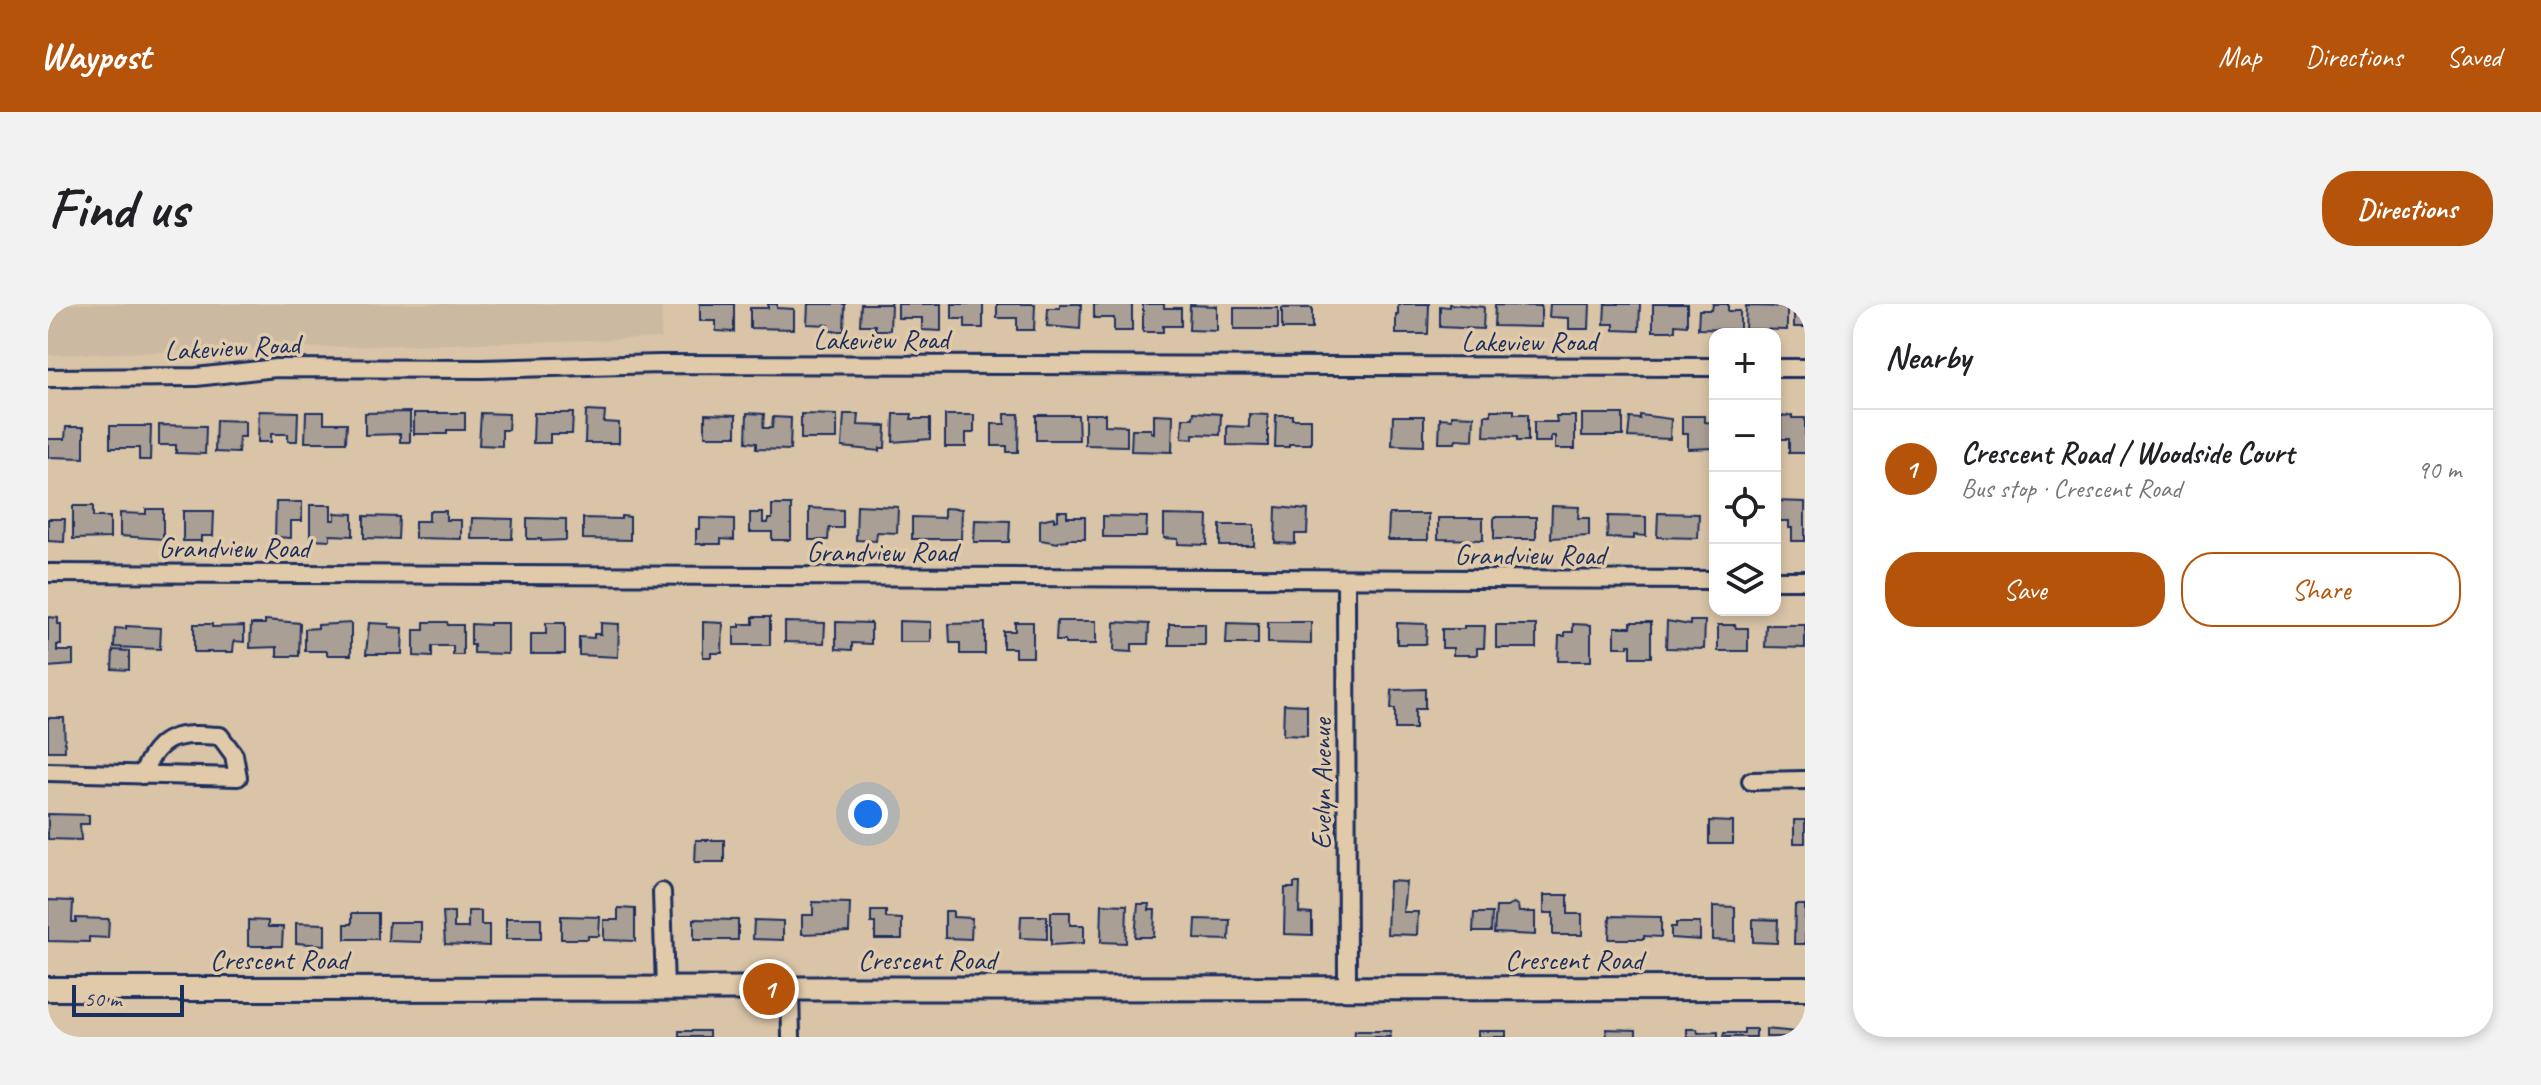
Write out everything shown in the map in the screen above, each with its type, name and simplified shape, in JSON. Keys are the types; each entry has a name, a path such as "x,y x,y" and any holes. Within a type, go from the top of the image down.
{"street":[{"name":"Lakeview Road","path":"48,378 196,377 276,368 481,369 660,364 1709,367"},
{"path":"1781,368 1805,368"},
{"name":"Grandview Road","path":"48,573 1709,580"},
{"name":"Evelyn Avenue","path":"1346,580 1347,989"},
{"path":"1781,580 1805,580"},
{"path":"48,772 142,775 238,777 234,755 220,736 185,733 164,742 149,759 142,775"},
{"path":"1751,781 1805,780"},
{"path":"662,892 665,989"},
{"name":"Crescent Road","path":"48,989 1805,988"},
{"path":"790,989 791,1037"}],"shaded area":[{"path":"48,304 662,304 661,338 48,355"}],"building":[{"path":"700,304 734,304 734,332 716,331 716,321 700,321"},
{"path":"768,304 794,309 794,329 750,328 750,308 768,308"},
{"path":"808,304 845,304 844,331 829,331 829,325 807,324"},
{"path":"861,304 891,304 890,330 875,330 875,325 860,325"},
{"path":"898,304 941,304 941,331 922,330 922,318 898,318"},
{"path":"952,304 983,304 983,328 965,328 965,319 952,319"},
{"path":"997,304 1035,304 1034,330 1017,330 1017,318 997,318"},
{"path":"1060,304 1081,304 1080,329 1047,326 1048,308 1060,308"},
{"path":"1094,304 1132,304 1132,331 1114,331 1114,318 1094,318"},
{"path":"1143,304 1181,308 1181,326 1163,326 1163,332 1143,332"},
{"path":"1429,304 1428,334 1396,334 1396,315 1398,306"},
{"path":"1449,304 1484,307 1483,329 1440,327 1440,306 1449,307"},
{"path":"1550,304 1590,304 1589,329 1569,329 1569,318 1549,317"},
{"path":"1605,304 1640,304 1639,331 1614,330 1614,324 1604,324"},
{"path":"1653,304 1687,304 1687,325 1675,324 1675,331 1653,331"},
{"path":"1713,304 1728,304 1728,311 1740,311 1740,328 1698,329 1699,310 1712,310"},
{"path":"1190,305 1217,306 1217,331 1189,330"},
{"path":"1495,305 1541,306 1541,327 1494,326"},
{"path":"1794,305 1805,305 1805,327 1794,327"},
{"path":"1746,306 1787,307 1787,330 1745,328"},
{"path":"1234,308 1278,308 1278,329 1234,329"},
{"path":"1282,308 1312,308 1312,329 1282,329"},
{"path":"1491,410 1514,410 1514,414 1528,414 1528,441 1517,441 1517,437 1484,436 1485,415 1491,415"},
{"path":"259,411 298,412 297,441 288,441 288,434 271,434 271,442 258,442"},
{"path":"586,411 605,412 604,422 619,423 619,443 585,443"},
{"path":"306,412 324,412 324,423 347,423 346,442 305,442"},
{"path":"410,412 410,442 400,442 400,434 365,435 365,413"},
{"path":"1194,412 1221,414 1220,435 1193,434 1193,439 1182,438 1183,418 1193,418"},
{"path":"414,413 465,413 465,430 447,430 447,434 414,434"},
{"path":"481,413 509,414 508,430 502,430 502,446 479,445"},
{"path":"534,413 573,413 572,434 550,434 550,443 533,443"},
{"path":"747,413 764,414 763,428 772,428 773,417 791,418 790,450 756,449 756,443 746,442"},
{"path":"705,414 736,415 736,436 705,436"},
{"path":"801,414 837,415 837,439 801,439"},
{"path":"844,414 859,414 858,425 886,426 885,448 880,448 880,451 842,447"},
{"path":"894,414 912,414 911,419 930,419 930,439 893,442"},
{"path":"1005,414 1019,414 1018,452 1007,452 1007,446 992,446 992,424 1005,424"},
{"path":"1085,414 1105,414 1105,425 1127,426 1127,446 1085,445"},
{"path":"1154,414 1173,415 1172,452 1131,451 1132,429 1151,429 1154,433"},
{"path":"1249,414 1268,415 1268,446 1227,445 1227,426 1249,427"},
{"path":"1582,414 1623,414 1623,436 1582,436"},
{"path":"945,415 974,415 974,433 966,433 966,447 945,447"},
{"path":"1036,415 1078,415 1079,440 1036,440"},
{"path":"1276,415 1311,419 1311,444 1275,447"},
{"path":"1452,415 1474,416 1473,440 1456,439 1455,443 1439,443 1440,418 1452,419"},
{"path":"1640,415 1671,419 1670,439 1628,437 1630,418 1640,419"},
{"path":"1393,416 1424,416 1424,446 1392,445"},
{"path":"1556,416 1575,416 1575,449 1555,449 1555,436 1551,436 1551,442 1534,442 1534,422 1557,422"},
{"path":"1682,416 1705,416 1705,422 1709,422 1709,448 1688,449 1688,434 1682,434"},
{"path":"1781,416 1805,418 1805,453 1789,453 1789,439 1781,439"},
{"path":"216,420 245,421 245,437 239,437 238,453 215,452"},
{"path":"159,425 206,426 205,454 176,453 176,445 159,445"},
{"path":"110,426 151,426 150,460 139,460 139,448 110,448"},
{"path":"66,427 84,427 84,458 48,457 48,439 65,439"},
{"path":"1781,501 1805,502 1805,541 1792,541 1789,521 1781,521"},
{"path":"276,502 302,502 302,521 291,521 291,538 275,537"},
{"path":"310,505 331,505 331,520 335,520 335,513 353,514 353,536 330,535 330,540 310,539"},
{"path":"772,505 791,505 791,540 772,540 772,532 750,532 750,513 763,513 763,523 768,523 768,519 772,519"},
{"path":"857,505 898,507 897,533 877,532 876,541 856,540"},
{"path":"73,506 93,506 93,517 110,517 110,538 73,539"},
{"path":"1552,506 1579,507 1578,518 1589,518 1589,536 1551,538"},
{"path":"1276,507 1308,510 1307,534 1295,534 1295,544 1275,543"},
{"path":"809,508 843,510 843,528 829,528 828,540 809,540"},
{"path":"944,508 962,509 961,539 912,539 912,517 944,518"},
{"path":"146,509 163,509 163,539 120,536 120,513 146,514"},
{"path":"183,511 214,511 213,536 201,536 201,541 183,541"},
{"path":"429,511 446,511 446,520 461,520 461,539 415,538 415,521 429,521"},
{"path":"1058,511 1067,511 1067,517 1085,517 1085,539 1067,539 1058,543 1040,540 1040,520 1054,517 1054,521 1058,520"},
{"path":"1658,513 1699,514 1698,538 1657,537"},
{"path":"1389,514 1428,514 1428,540 1388,540"},
{"path":"1164,515 1208,516 1207,545 1178,544 1178,539 1164,538"},
{"path":"364,516 399,517 398,539 364,538"},
{"path":"621,516 630,517 630,540 583,539 583,518 621,519"},
{"path":"1103,516 1147,517 1146,537 1103,537"},
{"path":"1608,516 1646,517 1646,536 1607,538"},
{"path":"1494,517 1536,517 1536,539 1494,539"},
{"path":"472,518 513,519 512,539 471,539"},
{"path":"527,518 566,519 566,540 527,539"},
{"path":"700,518 734,519 734,540 721,539 721,544 696,544"},
{"path":"1438,518 1483,518 1483,540 1438,539"},
{"path":"48,519 65,519 64,542 48,541"},
{"path":"975,520 1010,521 1009,542 974,542"},
{"path":"1220,525 1254,525 1254,546 1220,546"},
{"path":"48,617 58,618 61,645 57,645 57,651 73,651 73,665 48,667"},
{"path":"753,617 770,617 770,645 734,645 734,627 753,624"},
{"path":"265,620 300,623 299,656 277,656 277,647 250,648 251,624 265,624"},
{"path":"899,621 931,622 931,642 899,642"},
{"path":"1057,621 1096,621 1096,644 1056,641"},
{"path":"1667,621 1690,625 1690,621 1705,621 1704,649 1666,648"},
{"path":"424,622 463,625 463,655 453,655 453,646 432,646 432,657 414,656 414,630 424,630"},
{"path":"703,622 723,623 722,653 703,657"},
{"path":"785,622 825,623 824,643 785,642"},
{"path":"836,622 871,623 871,644 852,643 852,650 836,649"},
{"path":"1015,622 1033,622 1033,657 1015,657 1015,648 1003,648 1003,631 1015,631"},
{"path":"1115,622 1149,624 1148,644 1132,644 1132,652 1114,651"},
{"path":"1268,622 1311,622 1311,644 1268,643"},
{"path":"1631,622 1651,622 1651,657 1631,657 1631,644 1615,647 1615,627 1631,627"},
{"path":"351,623 351,655 305,651 305,629"},
{"path":"369,623 403,628 402,654 366,654"},
{"path":"508,623 508,654 474,653 471,624"},
{"path":"546,623 565,623 565,654 531,654 531,634 546,634"},
{"path":"601,623 619,624 618,657 579,655 579,637 594,638 594,634 601,634"},
{"path":"985,623 985,654 960,654 960,643 950,643 949,624"},
{"path":"1227,623 1258,624 1258,644 1226,644"},
{"path":"1397,623 1427,624 1426,644 1397,644"},
{"path":"194,624 244,626 244,642 234,641 233,652 194,652"},
{"path":"1169,624 1205,624 1205,645 1169,645"},
{"path":"1573,624 1591,625 1591,661 1558,661 1559,636 1573,632"},
{"path":"1496,625 1536,625 1536,648 1496,648"},
{"path":"1718,625 1748,628 1748,651 1718,651"},
{"path":"1766,625 1805,625 1805,648 1765,647"},
{"path":"126,626 161,628 160,649 114,647 115,628 126,629"},
{"path":"1464,626 1485,626 1484,648 1477,648 1475,655 1453,655 1453,648 1442,648 1442,629 1464,629"},
{"path":"113,650 129,651 129,670 112,669"},
{"path":"1425,689 1425,709 1415,709 1415,729 1395,729 1395,709 1391,709 1392,690"},
{"path":"1284,704 1307,705 1307,736 1283,735"},
{"path":"48,718 64,718 65,751 48,751"},
{"path":"48,814 89,815 89,824 80,824 81,840 48,839"},
{"path":"1794,820 1805,820 1805,843 1794,843"},
{"path":"1709,821 1733,822 1733,844 1709,844"},
{"path":"696,840 724,840 724,862 695,862"},
{"path":"1389,881 1406,882 1403,912 1418,912 1417,935 1387,934"},
{"path":"1294,883 1300,883 1299,913 1312,914 1312,935 1284,934 1285,888 1294,888"},
{"path":"1544,895 1568,895 1568,914 1582,914 1582,935 1553,935 1553,913 1544,913"},
{"path":"48,900 73,901 72,922 76,922 76,918 109,919 108,938 89,937 89,942 48,941"},
{"path":"813,902 850,903 849,932 802,934 802,915 813,915"},
{"path":"1514,903 1519,912 1535,912 1535,935 1494,933 1496,907"},
{"path":"1102,904 1127,905 1126,943 1101,942"},
{"path":"1138,904 1150,904 1149,910 1155,910 1154,937 1135,937"},
{"path":"1795,905 1805,905 1805,944 1794,944"},
{"path":"1713,906 1735,907 1735,941 1713,940"},
{"path":"618,908 635,909 635,941 604,940 604,920 618,920"},
{"path":"468,911 481,911 481,925 489,925 489,946 445,944 443,912 454,912 454,928 468,928"},
{"path":"871,911 886,911 886,918 902,919 902,939 875,939"},
{"path":"945,911 953,911 953,917 972,918 971,939 945,938"},
{"path":"1051,912 1070,912 1070,925 1084,925 1084,943 1051,945"},
{"path":"352,913 378,913 378,939 345,939 345,924 352,924"},
{"path":"1474,913 1492,913 1491,932 1473,932"},
{"path":"561,916 600,917 599,936 561,939"},
{"path":"1021,916 1047,916 1047,939 1020,938"},
{"path":"1610,916 1661,917 1661,937 1609,939"},
{"path":"506,918 541,918 541,939 506,939"},
{"path":"694,919 738,920 738,940 694,940"},
{"path":"1196,919 1230,920 1229,940 1195,939"},
{"path":"1753,919 1778,920 1777,943 1753,942"},
{"path":"248,920 268,921 268,927 283,927 282,946 248,946"},
{"path":"754,920 783,921 783,940 753,939"},
{"path":"389,922 421,922 421,942 388,941"},
{"path":"296,923 325,924 325,945 296,943"},
{"path":"1676,923 1700,923 1700,940 1671,938 1671,927 1676,927"},
{"path":"1606,1029 1636,1030 1636,1037 1607,1037"},
{"path":"1687,1029 1697,1029 1698,1033 1718,1032 1718,1037 1687,1037"},
{"path":"1744,1029 1756,1029 1756,1037 1723,1037 1724,1033 1744,1033"},
{"path":"1766,1029 1795,1032 1795,1037 1766,1037"},
{"path":"679,1031 709,1031 709,1037 679,1037"},
{"path":"1355,1031 1391,1031 1390,1037 1354,1037"},
{"path":"1478,1031 1506,1031 1506,1037 1478,1037"}],"place":[{"name":"Crescent Road / Woodside Court","path":"769,989"}]}
